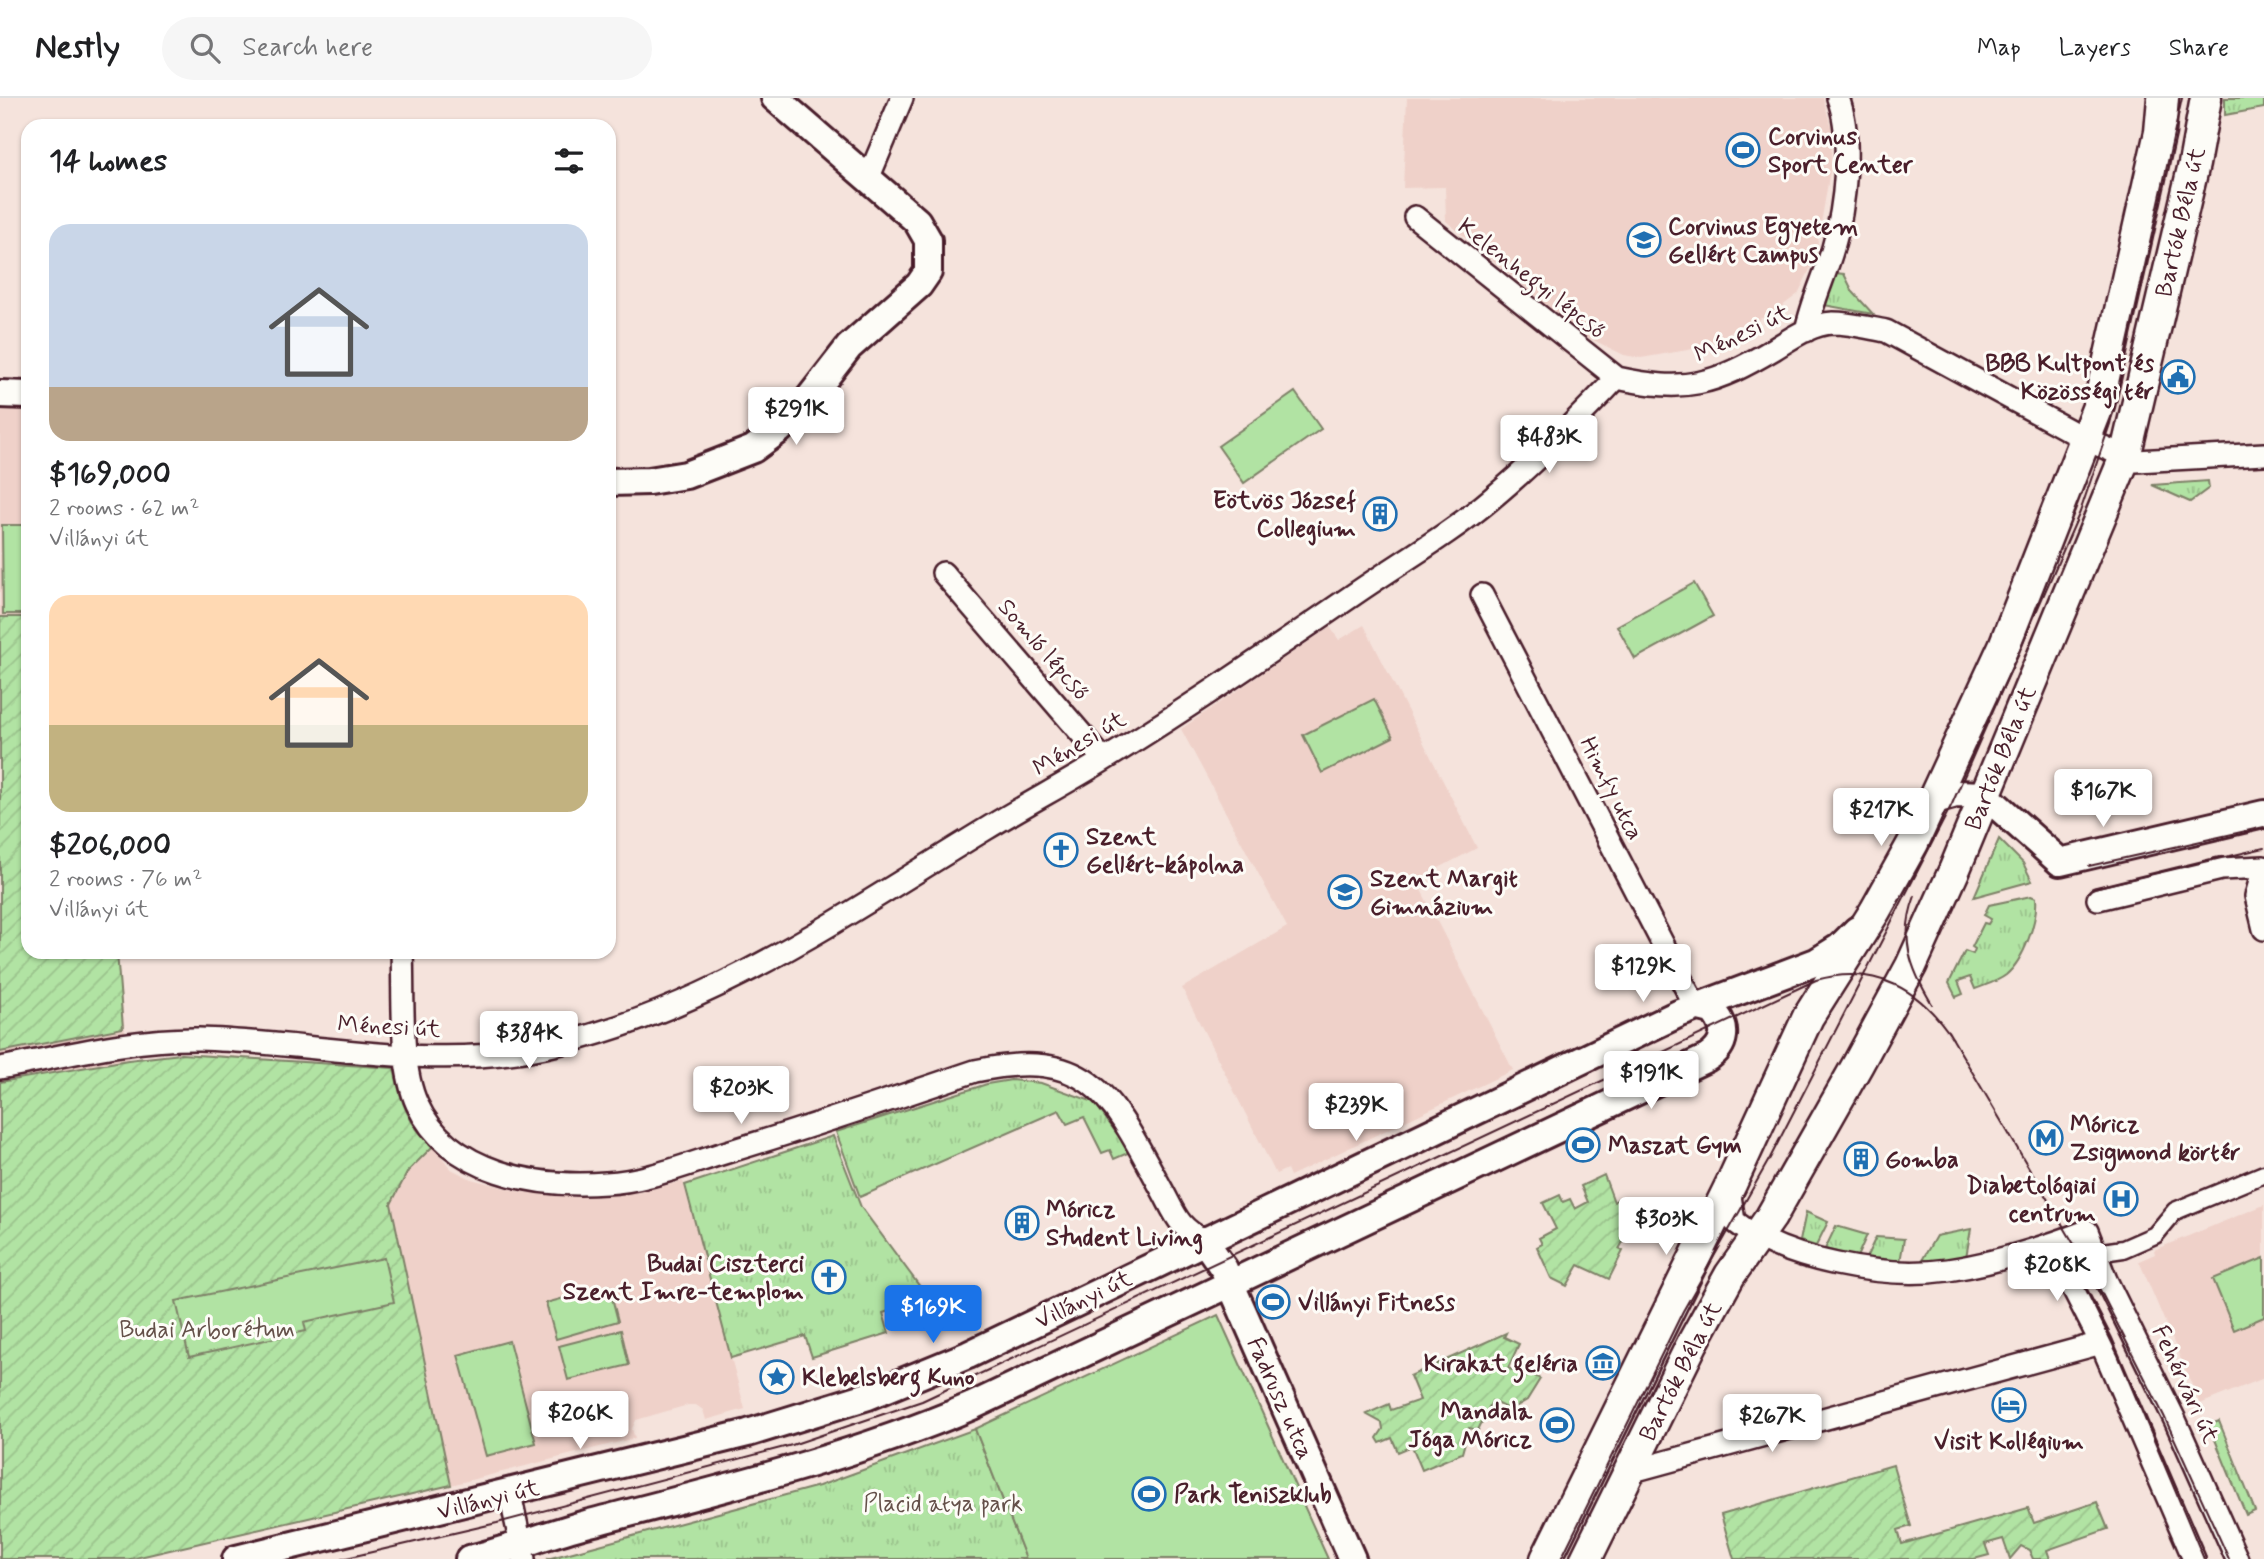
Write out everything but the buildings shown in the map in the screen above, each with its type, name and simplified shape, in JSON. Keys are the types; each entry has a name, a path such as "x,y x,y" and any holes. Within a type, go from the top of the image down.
{"main road":[{"name":"Bartók Béla út","path":"1546,1559 1729,1188 1808,1017 1875,911 1935,800 2004,646 2099,404 2160,132 2163,98"},
{"name":"Bartók Béla út","path":"1586,1559 1730,1275 1758,1237 1911,966 1985,795 2125,457 2191,177 2206,98"}],"street":[{"path":"616,481 677,477 753,449 794,415 849,347 919,285 928,272 931,260 924,230 775,98"},
{"path":"868,179 901,98"},
{"path":"1806,331 1812,305 1834,247 1843,182 1846,126 1838,98"},
{"name":"Kelenhegyi lépcső","path":"1415,217 1617,379"},
{"name":"Ménesi út","path":"0,1068 147,1042 193,1039 253,1042 407,1058 541,1048 587,1036 708,992 838,919 1104,760 1217,688 1480,508 1566,431 1617,379 1653,386 1699,383 1732,370 1806,331 1831,323 1886,331 2087,440 2125,457 2147,462 2264,454"},
{"path":"0,394 21,395"},
{"name":"Somló lépcső","path":"943,573 1104,760"},
{"name":"Himfy utca","path":"1482,595 1695,1006"},
{"path":"1935,800 1947,795 1985,795 2060,862 2264,814"},
{"path":"2098,899 2221,869 2264,867 2256,896 2264,929"},
{"name":"Villányi út","path":"236,1559 510,1494 748,1433 869,1396 968,1355 1695,1006 1816,962 1840,947 1875,911"},
{"path":"402,959 407,1058 417,1104 428,1121 463,1155 500,1174 562,1183 606,1183 642,1178 814,1126 975,1071 1001,1066 1046,1066 1076,1075 1102,1090 1128,1127 1185,1231 1204,1240"},
{"name":"Villányi út","path":"469,1559 523,1552 575,1527 792,1470 888,1440 972,1406 1701,1062 1718,1050 1723,1042 1722,1023 1712,1010 1695,1006"},
{"path":"2096,1253 2123,1249 2155,1235 2175,1212 2264,1174"},
{"path":"1729,1188 1729,1205 1734,1221 1758,1237 1815,1258 1899,1270 1966,1267 2050,1245 2101,1343 2194,1559"},
{"name":"Fehérvári út","path":"2050,1245 2087,1231 2237,1559"},
{"name":"Fadrusz utca","path":"1204,1240 1220,1261 1231,1284 1352,1559"},
{"path":"1629,1472 2101,1343"},
{"path":"510,1494 523,1552"}],"shaded area":[{"name":"Corvinus Egyetem Gellért Campus","path":"1407,98 1823,98 1832,130 1831,165 1815,259 1798,294 1773,313 1693,349 1641,358 1624,355 1581,334 1446,221 1445,187 1403,188"},
{"name":"Budai Arborétum","path":"0,408 21,409 21,959 118,959 128,1060 203,1054 394,1068 400,1097 417,1133 433,1146 451,1169 471,1179 521,1192 575,1197 641,1192 683,1181 745,1409 706,1420 703,1410 696,1405 688,1405 636,1420 632,1429 635,1438 451,1485 131,1559 0,1559"},
{"name":"Szent Margit Gimnázium","path":"1364,625 1477,848 1416,880 1513,1070 1290,1176 1287,1169 1276,1174 1182,988 1287,927 1181,729 1330,627 1339,640"},
{"path":"2264,1205 2264,1378 2200,1404 2139,1261 2155,1254 2154,1250"}],"green space":[{"path":"2225,98 2264,98 2264,108 2225,115"},
{"path":"1835,273 1844,274 1853,292 1873,314 1824,305"},
{"path":"1295,392 1321,429 1244,483 1218,446"},
{"path":"2208,481 2209,488 2190,502 2152,485"},
{"path":"2,525 21,525 21,614 3,614"},
{"path":"1694,583 1713,616 1635,659 1617,626"},
{"path":"0,617 21,617 21,959 118,959 123,1028 0,1052"},
{"path":"1374,699 1393,737 1322,773 1303,735"},
{"path":"1999,839 2023,863 2032,881 1974,897"},
{"path":"2031,896 2036,898 2035,917 2019,960 1999,980 1975,989 1970,977 1958,981 1963,994 1956,997 1949,983 1965,951 1973,954 1975,949 1972,947 1984,923 1988,924 1991,919 1984,915 1989,905"},
{"name":"Budai Arborétum","path":"181,1054 394,1068 411,1121 433,1146 408,1171 391,1204 451,1485 131,1559 0,1559 0,1082 128,1060"},
{"path":"1011,1080 1041,1083 1094,1102 1130,1152 1114,1159 1110,1150 1102,1153 1084,1117 1067,1124 1059,1110 860,1197 836,1132 987,1084"},
{"path":"833,1136 861,1207 929,1299 883,1313 889,1333 812,1357 805,1336 731,1358 685,1185"},
{"path":"1604,1175 1614,1202 1618,1199 1641,1210 1619,1249 1623,1251 1609,1279 1579,1265 1567,1286 1551,1278 1537,1247 1542,1244 1539,1238 1556,1229 1543,1203 1560,1195 1563,1202 1570,1199 1575,1209 1588,1202 1581,1186"},
{"path":"1806,1212 1828,1222 1816,1246 1800,1241"},
{"path":"1836,1226 1867,1235 1857,1257 1825,1249"},
{"path":"1971,1229 1966,1257 1921,1262 1936,1236"},
{"path":"1876,1237 1904,1239 1900,1262 1866,1258"},
{"path":"384,1258 394,1302 304,1322 306,1331 189,1357 176,1301"},
{"path":"2264,1258 2264,1317 2234,1330 2213,1279"},
{"path":"609,1286 618,1321 556,1339 546,1303"},
{"name":"Park Teniszklub","path":"1218,1315 1328,1559 1026,1559 975,1429"},
{"path":"621,1330 629,1365 568,1380 559,1346"},
{"path":"1506,1333 1504,1337 1519,1344 1508,1368 1527,1377 1530,1373 1540,1379 1527,1400 1510,1410 1492,1401 1478,1430 1469,1428 1462,1453 1422,1470 1412,1446 1398,1452 1392,1438 1380,1443 1377,1438 1383,1429 1382,1423 1366,1414 1389,1404 1391,1410 1420,1400 1410,1376"},
{"path":"509,1341 536,1443 486,1456 458,1355"},
{"path":"2219,1421 2255,1511 2246,1515 2209,1425"},
{"name":"Placid atya park","path":"975,1429 1026,1559 547,1559 819,1486"},
{"path":"1893,1465 1911,1526 1898,1530 1902,1544 2028,1508 2034,1523 2097,1502 2108,1529 2047,1550 2050,1559 2033,1559 2029,1550 2021,1546 2010,1559 2003,1539 1985,1544 1989,1555 1974,1559 1734,1559 1721,1515"}],"tram line":[{"path":"1561,1559 1683,1311 1770,1158 1952,804 2080,512 2110,424 2182,98"},
{"path":"2089,866 2264,827"},
{"path":"2094,888 2264,848"},
{"path":"1915,896 1908,926 1909,952 1918,978 1932,1004"},
{"path":"342,1559 497,1523 792,1445 922,1401 1816,980 1858,975 1895,985 1927,1007 1953,1039"},
{"path":"1948,1031 2094,1278 2164,1416 2229,1559"},
{"path":"2073,1263 2118,1355 2204,1559"}],"place":[{"name":"Corvinus Sport Center","path":"1743,150"},
{"name":"Corvinus Egyetem Gellért Campus","path":"1644,240"},
{"name":"BBB Kultpont és Közösségi tér","path":"2178,377"},
{"name":"Eötvös József Collegium","path":"1380,514"},
{"name":"Szent Gellért-kápolna","path":"1061,850"},
{"name":"Szent Margit Gimnázium","path":"1345,892"},
{"name":"Móricz Zsigmond körtér","path":"2046,1138"},
{"name":"Maszat Gym","path":"1583,1145"},
{"name":"Gomba","path":"1861,1159"},
{"name":"Diabetológiai centrum","path":"2121,1199"},
{"name":"Móricz Student Living","path":"1022,1223"},
{"name":"Budai Ciszterci Szent Imre-templom","path":"829,1277"},
{"name":"Villányi Fitness","path":"1273,1302"},
{"name":"Kirakat geléria","path":"1603,1363"},
{"name":"Klebelsberg Kuno","path":"777,1377"},
{"name":"Visit Kollégium","path":"2009,1405"},
{"name":"Mandala Jóga Móricz","path":"1557,1425"},
{"name":"Park Teniszklub","path":"1149,1494"}]}
